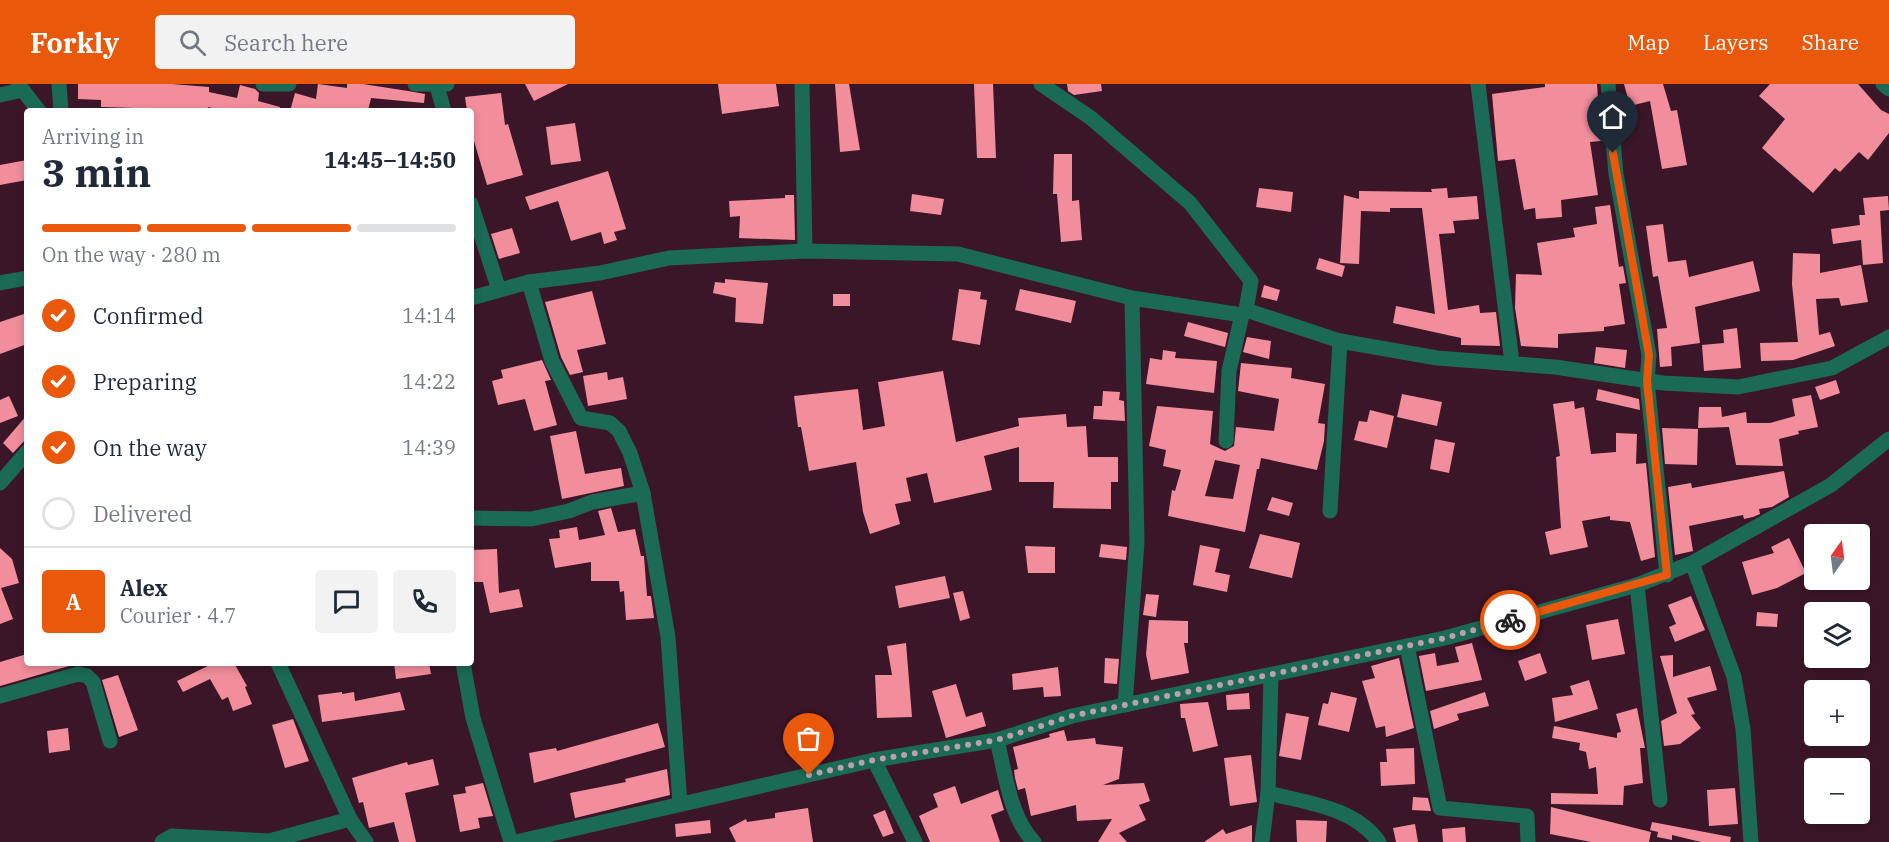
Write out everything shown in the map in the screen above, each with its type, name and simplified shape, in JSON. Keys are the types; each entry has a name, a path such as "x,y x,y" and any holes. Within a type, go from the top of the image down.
{"street":[{"path":"59,84 61,108"},
{"path":"263,84 289,84"},
{"path":"415,84 442,85 444,108"},
{"path":"802,84 805,251"},
{"path":"1478,84 1512,363"},
{"path":"1608,84 1616,174 1649,355 1647,381 1667,575"},
{"path":"1883,84 1889,89"},
{"path":"1045,86 1091,118 1190,203 1251,281 1229,371 1226,441"},
{"path":"0,95 21,87 37,108"},
{"path":"474,213 499,291"},
{"path":"474,297 529,282 600,273 669,258 805,251 958,254 1132,298 1244,312 1340,341 1437,358 1556,367 1647,381 1738,387 1832,368 1889,337"},
{"path":"0,283 24,279"},
{"path":"529,282 552,361 581,418 610,423 619,431 630,453 643,493 668,637 680,804"},
{"path":"1125,705 1137,542 1132,298"},
{"path":"1330,511 1340,341"},
{"path":"516,842 874,760 997,740 1072,716 1445,638 1637,585 1667,575 1692,563 1831,485 1889,439"},
{"path":"0,483 24,455"},
{"path":"474,518 531,519 569,511 592,502 643,493"},
{"path":"1692,563 1734,676 1743,729 1751,842"},
{"path":"1637,585 1660,800"},
{"path":"1407,646 1440,807 1527,816 1528,842"},
{"path":"279,666 350,819 366,842"},
{"path":"464,666 473,718 511,842"},
{"path":"0,696 78,674 87,676 93,682 110,741"},
{"path":"1262,842 1268,793 1271,675"},
{"path":"997,740 1012,799 1025,834 1034,842"},
{"path":"874,760 915,842"},
{"path":"1268,793 1352,815 1369,828 1379,842"},
{"path":"162,842 172,836 269,841 350,819"}],"building":[{"path":"78,84 172,84 209,87 209,92 237,98 240,85 255,89 259,93 258,101 280,107 101,107 101,100 78,99"},
{"path":"318,84 347,88 347,84 363,84 425,94 424,103 371,98 369,108 291,108 295,93 316,99"},
{"path":"525,84 568,84 534,101"},
{"path":"718,84 776,84 779,106 722,114"},
{"path":"835,84 849,84 860,150 840,152"},
{"path":"974,84 993,84 996,158 977,158"},
{"path":"1067,84 1101,84 1102,91 1074,95 1068,91"},
{"path":"1545,84 1597,84 1601,141 1590,142 1598,195 1561,200 1562,217 1536,219 1535,208 1524,210 1515,159 1498,161 1492,94 1545,87"},
{"path":"1624,84 1663,84 1671,111 1677,110 1687,165 1662,169 1650,101 1630,106"},
{"path":"1770,84 1858,84 1881,110 1889,114 1889,133 1868,160 1859,152 1840,172 1835,168 1813,193 1762,148 1785,119 1759,96"},
{"path":"501,93 505,125 508,124 523,175 487,185 474,141 474,108 467,108 465,97"},
{"path":"575,123 581,161 551,165 546,127"},
{"path":"1054,154 1072,154 1072,201 1079,200 1082,240 1061,242 1057,194 1053,194"},
{"path":"24,161 24,181 0,185 0,165"},
{"path":"608,171 626,229 614,232 617,240 604,244 601,232 571,241 558,201 530,210 525,197"},
{"path":"1259,188 1293,192 1291,212 1256,207"},
{"path":"1447,188 1448,198 1477,196 1479,219 1453,221 1455,233 1439,234 1448,310 1479,305 1480,313 1496,312 1500,346 1461,345 1461,338 1393,323 1396,306 1435,314 1422,208 1390,208 1390,212 1361,211 1359,264 1340,263 1344,195 1359,199 1359,191 1432,192 1431,189"},
{"path":"912,194 944,199 941,215 910,211"},
{"path":"785,195 794,195 795,240 739,238 740,216 730,217 729,201 785,198"},
{"path":"1888,196 1889,210 1880,211 1883,263 1863,265 1861,240 1833,244 1831,229 1860,225 1859,215 1865,215 1863,198"},
{"path":"1610,205 1619,267 1623,266 1626,283 1619,284 1625,324 1604,327 1604,331 1558,334 1558,348 1521,346 1515,308 1516,274 1542,275 1537,243 1575,237 1573,228 1597,224 1595,207"},
{"path":"1663,224 1668,262 1686,260 1689,277 1753,261 1760,291 1695,307 1700,343 1671,347 1672,366 1660,367 1657,329 1667,328 1658,276 1653,277 1646,226"},
{"path":"512,228 520,253 499,259 491,234"},
{"path":"1793,253 1820,254 1820,273 1861,265 1868,302 1841,306 1839,298 1816,299 1819,335 1830,332 1835,346 1793,360 1761,361 1760,343 1798,342 1792,284"},
{"path":"1319,258 1345,266 1342,277 1316,269"},
{"path":"725,279 768,283 763,324 735,322 736,298 713,293 715,282 725,283"},
{"path":"1264,285 1280,290 1277,301 1261,297"},
{"path":"959,289 981,292 980,299 987,300 980,345 952,340"},
{"path":"1020,289 1076,301 1071,323 1015,310"},
{"path":"592,291 606,344 577,350 583,372 570,375 561,357 545,302"},
{"path":"833,294 850,294 850,306 833,306"},
{"path":"24,314 24,345 0,354 0,322"},
{"path":"1188,322 1228,333 1225,347 1184,336"},
{"path":"1737,328 1741,368 1704,371 1702,345 1724,343 1723,330"},
{"path":"1247,337 1271,341 1269,359 1243,352"},
{"path":"1596,347 1627,350 1625,368 1594,363"},
{"path":"1163,350 1176,352 1175,358 1217,361 1214,393 1146,384 1150,358 1162,360"},
{"path":"542,360 551,380 545,381 557,425 534,431 525,399 498,405 492,381 503,378 501,370"},
{"path":"1241,363 1292,368 1291,378 1325,384 1318,423 1325,424 1324,441 1317,470 1261,458 1245,532 1168,516 1172,490 1175,491 1181,470 1163,466 1166,450 1149,446 1157,406 1213,411 1210,444 1225,451 1234,446 1236,427 1274,431 1279,399 1238,391","holes":["1215,460 1240,465 1233,499 1205,496"]},
{"path":"943,371 956,442 1019,426 1018,418 1066,414 1067,427 1086,426 1088,457 1118,457 1118,482 1111,482 1111,509 1053,508 1054,482 1019,482 1019,447 984,456 992,490 934,503 927,473 906,478 911,501 895,504 900,524 870,534 863,512 856,462 809,471 801,427 798,427 794,396 858,389 863,430 885,426 878,382"},
{"path":"607,372 608,380 623,377 627,399 588,406 583,376"},
{"path":"1836,380 1840,393 1820,400 1815,387"},
{"path":"1598,389 1639,399 1640,410 1596,400"},
{"path":"1103,391 1120,392 1119,400 1124,401 1125,421 1093,419 1094,406 1102,406"},
{"path":"1402,394 1442,402 1437,426 1397,417"},
{"path":"1811,395 1818,427 1798,431 1799,434 1779,439 1783,466 1736,465 1729,427 1698,428 1699,407 1721,407 1722,417 1746,412 1747,423 1770,423 1795,416 1792,399"},
{"path":"9,396 18,416 0,423 0,400"},
{"path":"1574,401 1575,409 1584,407 1591,454 1616,452 1616,433 1637,434 1636,464 1646,463 1655,557 1641,561 1630,522 1610,520 1610,516 1582,521 1588,547 1550,555 1545,532 1561,528 1556,457 1560,456 1553,404"},
{"path":"1370,410 1394,416 1387,448 1354,440 1359,421 1367,422"},
{"path":"24,418 24,441 13,453 3,443"},
{"path":"1662,428 1698,429 1697,465 1665,464"},
{"path":"576,431 585,474 621,468 624,486 562,499 550,436"},
{"path":"1435,439 1455,443 1449,473 1430,469"},
{"path":"1784,471 1789,497 1772,507 1759,509 1760,514 1753,517 1744,519 1743,515 1689,526 1693,551 1675,555 1668,487 1691,483 1692,488"},
{"path":"1272,497 1293,503 1289,516 1267,510"},
{"path":"611,508 618,532 635,529 641,556 644,556 647,596 651,596 654,618 626,620 624,591 620,592 619,581 591,581 591,562 555,568 549,539 560,538 559,530 577,527 579,540 605,535 598,511"},
{"path":"1260,534 1300,543 1292,578 1249,568"},
{"path":"1789,538 1804,569 1804,574 1777,588 1752,595 1742,562 1774,553 1771,547"},
{"path":"1101,544 1127,547 1126,560 1099,557"},
{"path":"1200,545 1220,549 1215,572 1230,575 1227,592 1193,585"},
{"path":"1025,546 1055,547 1055,573 1028,573"},
{"path":"0,548 12,559 19,583 1,588 13,619 0,624"},
{"path":"497,549 499,593 519,589 523,607 490,613 483,582 474,582 474,550"},
{"path":"945,576 950,598 899,608 895,586"},
{"path":"963,591 970,618 960,621 953,593"},
{"path":"1146,594 1159,595 1156,617 1143,615"},
{"path":"1691,596 1705,630 1675,642 1669,627 1676,624 1668,605"},
{"path":"1757,612 1778,614 1777,627 1756,626"},
{"path":"1618,619 1625,654 1592,660 1586,625"},
{"path":"1149,620 1188,621 1188,643 1184,643 1189,673 1151,680 1146,654"},
{"path":"906,643 912,717 877,718 875,675 892,675 887,646"},
{"path":"1472,643 1482,680 1426,691 1419,656 1435,653 1437,666 1459,662 1455,647"},
{"path":"1540,653 1547,673 1525,681 1518,661"},
{"path":"24,655 24,666 69,666 0,686 0,662"},
{"path":"1673,655 1673,677 1710,666 1717,690 1687,698 1695,714 1691,715 1701,728 1680,744 1664,746 1661,721 1677,713 1660,656"},
{"path":"1105,658 1119,659 1117,684 1104,683"},
{"path":"1399,658 1414,728 1386,737 1385,726 1376,728 1362,681 1375,678 1371,666"},
{"path":"208,666 236,666 247,686 245,687 252,704 233,711 228,697 222,700 210,679 183,692 177,681"},
{"path":"394,666 430,666 431,674 396,679"},
{"path":"1058,667 1061,696 1044,697 1043,687 1013,690 1012,674"},
{"path":"118,675 138,730 119,737 102,680"},
{"path":"1589,680 1598,709 1555,722 1552,698 1573,695 1570,686"},
{"path":"956,684 966,717 982,712 986,726 946,738 932,691"},
{"path":"342,692 342,694 354,692 355,701 400,692 405,710 322,722 318,695"},
{"path":"1331,692 1357,698 1349,732 1318,725 1323,703 1328,704"},
{"path":"1485,692 1489,706 1457,714 1459,720 1434,729 1430,711"},
{"path":"1249,693 1250,709 1227,710 1226,695"},
{"path":"1208,702 1218,746 1193,752 1185,718 1181,718 1180,704"},
{"path":"1637,708 1645,748 1640,748 1643,783 1624,786 1623,805 1551,804 1551,793 1598,794 1596,767 1589,769 1586,752 1579,750 1580,743 1552,738 1554,726 1617,738 1617,733 1621,732 1616,714"},
{"path":"1286,713 1309,717 1301,760 1279,756"},
{"path":"293,719 309,761 285,768 272,725"},
{"path":"658,723 665,747 534,783 529,753 556,748 557,751"},
{"path":"68,728 70,750 49,753 47,731"},
{"path":"1064,730 1067,741 1095,738 1096,744 1123,747 1119,779 1103,785 1144,783 1150,801 1139,805 1146,820 1119,833 1127,842 1098,842 1112,819 1077,821 1076,805 1031,816 1025,788 1018,790 1014,770 1018,769 1013,747 1050,737 1049,734"},
{"path":"1414,748 1415,784 1381,786 1380,762 1387,762 1386,749"},
{"path":"1251,755 1257,802 1230,806 1224,758"},
{"path":"433,759 439,785 405,793 416,842 399,842 394,822 369,828 363,802 359,803 352,778 407,762 408,765"},
{"path":"667,769 670,795 575,818 570,793 626,782 625,779"},
{"path":"483,783 493,816 478,818 480,828 460,832 453,795 466,793 465,787"},
{"path":"955,786 961,804 998,790 1004,810 991,815 1000,842 930,842 919,816 938,807 933,794"},
{"path":"1735,788 1738,824 1709,826 1707,790"},
{"path":"1413,797 1428,798 1431,811 1412,810"},
{"path":"1551,807 1651,832 1649,842 1591,842 1550,834"},
{"path":"808,808 813,842 736,842 729,828 746,819 747,822 775,818 775,813"},
{"path":"885,810 894,833 883,837 873,815"},
{"path":"710,820 711,833 676,837 675,824"},
{"path":"1296,820 1327,821 1326,842 1297,842"},
{"path":"1652,822 1731,837 1730,842 1701,842 1672,835 1672,840 1657,837 1658,832 1650,830"},
{"path":"1415,824 1418,842 1396,842 1393,828"},
{"path":"1252,825 1252,842 1204,842 1223,829 1226,834"},
{"path":"1465,827 1466,842 1443,842 1442,829"}],"way so far":[{"path":"809,775 874,760 997,740 1072,716 1445,638 1510,620"}],"route":[{"path":"1510,620 1667,575 1647,381 1649,355 1613,153"}]}
